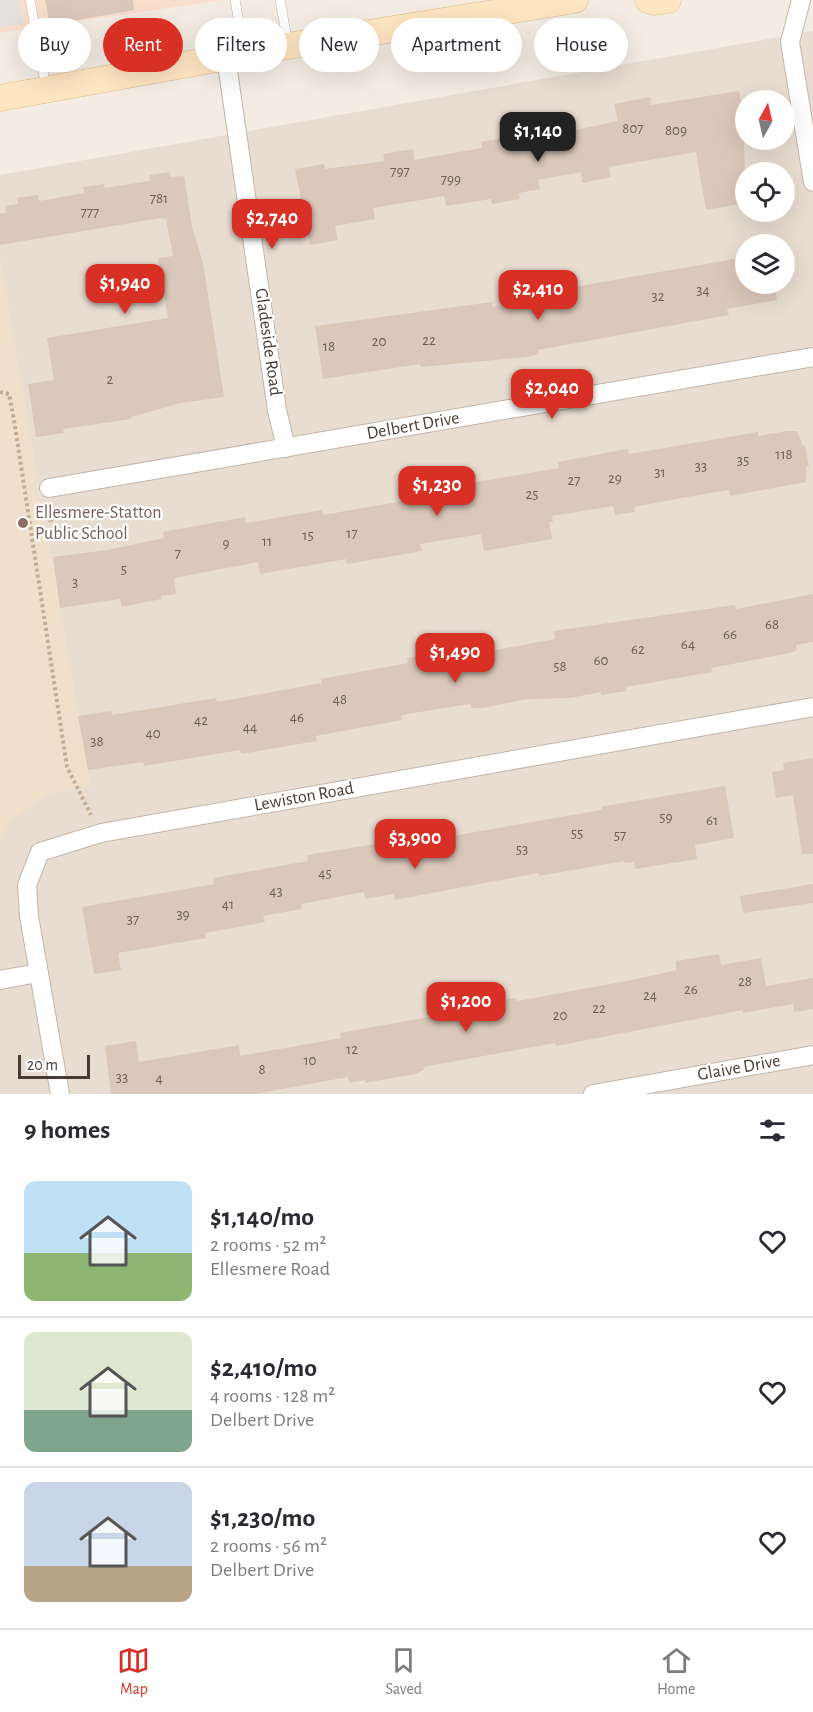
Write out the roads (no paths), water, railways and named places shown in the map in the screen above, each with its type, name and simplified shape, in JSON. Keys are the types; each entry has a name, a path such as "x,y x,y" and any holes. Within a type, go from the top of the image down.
{"main road":[{"path":"288,46 575,0"},
{"path":"648,0 668,0"},
{"path":"0,98 195,63"}],"street":[{"path":"801,0 790,42 813,182"},
{"name":"Gladeside Road","path":"237,72 276,398 286,448"},
{"name":"Delbert Drive","path":"49,488 813,357"},
{"name":"Lewiston Road","path":"60,1094 38,973 27,885 40,852 100,833 813,707"},
{"path":"0,980 38,973"},
{"name":"Glaive Drive","path":"593,1094 813,1055"}],"lane":[{"path":"30,0 47,89"},
{"path":"235,0 235,18"},
{"path":"280,0 288,46"}],"place":[{"name":"Ellesmere-Statton Public School","path":"23,523"}]}
